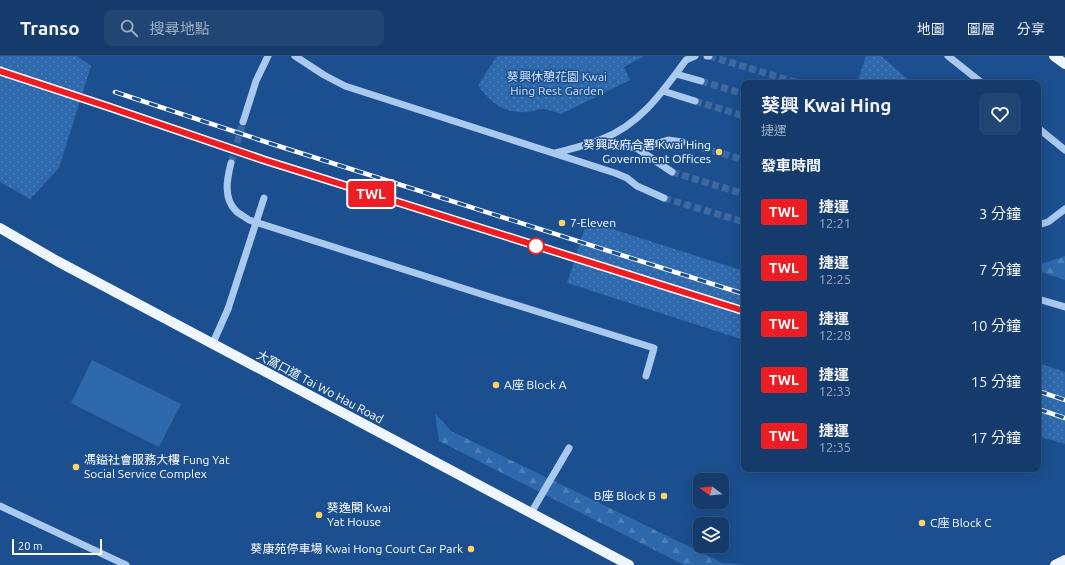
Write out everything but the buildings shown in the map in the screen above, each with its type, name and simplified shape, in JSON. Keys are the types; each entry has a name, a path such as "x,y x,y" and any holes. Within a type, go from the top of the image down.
{"main road":[{"path":"1054,56 1065,64"},
{"name":"大窩口道 Tai Wo Hau Road","path":"0,228 56,262 629,565"},
{"path":"1055,565 1065,560"}],"street":[{"path":"243,122 256,81 268,56"},
{"path":"294,56 324,75 361,92 615,173 627,178 637,186 664,198"},
{"path":"554,154 603,139 626,127 648,108 663,91 686,60 695,56"},
{"path":"948,56 978,80"},
{"path":"676,74 701,81"},
{"path":"663,91 695,101"},
{"path":"1041,130 1065,150"},
{"path":"603,139 638,149 672,172"},
{"path":"638,149 668,140 682,142"},
{"path":"231,163 226,180 228,197 235,210 249,220 654,348 646,376"},
{"path":"212,345 228,309 264,198"},
{"path":"1041,224 1048,222 1065,208"},
{"path":"1041,300 1065,307"},
{"path":"531,513 570,448"},
{"path":"0,506 126,565"}],"green space":[{"path":"0,56 77,56 91,66 59,168 30,199 0,182"},
{"name":"葵興休憩花園 Kwai Hing Rest Garden","path":"497,56 644,56 624,67 630,80 561,114 543,109 528,112 512,111 493,102 478,85"},
{"path":"866,56 881,56 909,80 858,80"},
{"path":"587,221 741,270 741,339 567,283"},
{"path":"1065,256 1065,280 1041,272 1041,264"},
{"path":"92,360 181,404 159,447 71,403"},
{"path":"1041,364 1065,372 1065,444 1041,437"},
{"path":"435,413 451,431 693,548 693,553 702,553 723,563 746,565 684,565 439,441"}],"tunnel":[{"path":"709,56 788,80"},
{"path":"701,81 741,93"},
{"path":"695,101 741,115"},
{"path":"231,163 243,122"},
{"path":"682,142 741,159"},
{"path":"672,172 741,193"},
{"path":"664,198 741,221"}],"railway":[{"path":"115,92 269,143 741,293"},
{"path":"109,107 264,160 741,310"},
{"path":"1041,392 1065,400"},
{"path":"1041,410 1065,418"}],"metro line":[{"name":"TWL","path":"0,71 264,160 741,310"}],"place":[{"name":"葵興政府合署 Kwai Hing Government Offices","path":"719,152"},
{"name":"7-Eleven","path":"562,223"},
{"name":"A座 Block A","path":"496,385"},
{"name":"馮鎰社會服務大樓 Fung Yat Social Service Complex","path":"76,467"},
{"name":"B座 Block B","path":"664,496"},
{"name":"葵逸閣 Kwai Yat House","path":"319,515"},
{"name":"C座 Block C","path":"922,523"},
{"name":"葵康苑停車場 Kwai Hong Court Car Park","path":"471,549"}]}
